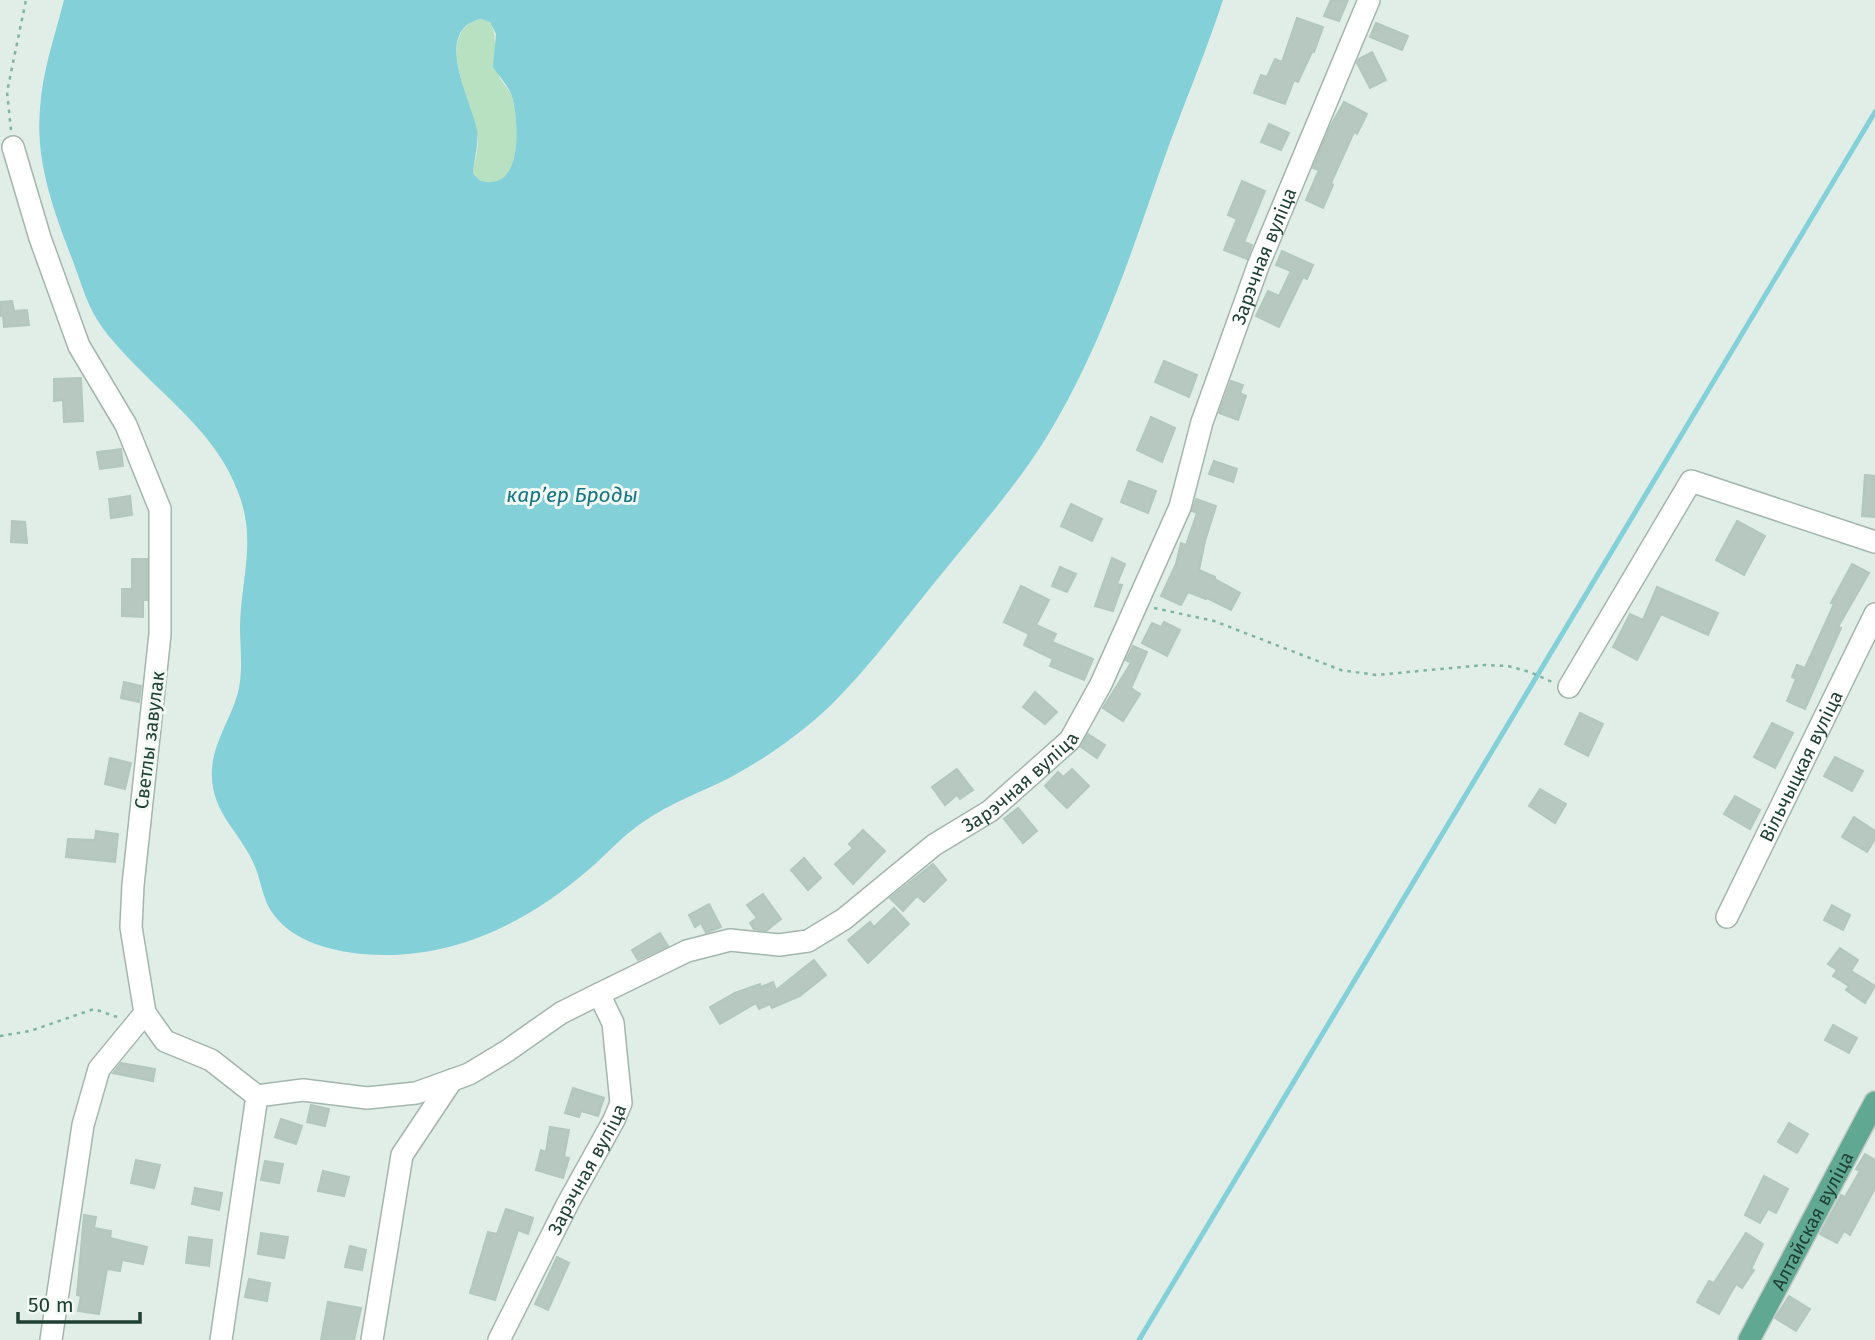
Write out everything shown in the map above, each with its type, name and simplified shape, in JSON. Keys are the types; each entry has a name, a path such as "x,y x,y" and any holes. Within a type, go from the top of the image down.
{"main road":[{"name":"Алтайская вуліца","path":"1752,1339 1875,1102"}],"street":[{"name":"Зарэчная вуліца","path":"499,1340 621,1103 613,1023 599,994 687,951 730,940 779,945 808,941 844,919 934,845 990,811 1070,740 1101,684 1180,507 1202,422 1258,266 1369,0"},
{"name":"Светлы завулак","path":"13,147 40,237 79,346 127,425 160,509 160,634 133,885 131,927 141,1018"},
{"path":"1569,687 1691,481 1875,542"},
{"name":"Вільчыцкая вуліца","path":"1727,917 1875,614"},
{"path":"51,1340 83,1125 99,1069 141,1018 165,1041 211,1060 257,1096 303,1090 367,1098 416,1093 469,1074 561,1013 599,994"},
{"path":"372,1340 402,1155 452,1080"},
{"path":"220,1340 257,1096"}],"path":[{"path":"13,147 8,92 26,0"},
{"path":"1137,605 1214,621 1340,670 1376,676 1484,665 1507,666 1548,680"},
{"path":"0,1036 30,1031 94,1009 141,1018"}],"green space":[{"path":"481,19 490,22 493,28 498,74 512,97 516,118 516,144 511,168 505,177 493,183 484,182 473,173 478,141 457,55 458,39 466,27"}],"water":[{"name":"карʼер Броды","path":"64,0 1223,0 1110,308 1061,413 1029,464 1003,498 858,676 820,715 783,744 731,777 653,815 621,839 587,871 537,908 510,924 454,946 393,955 338,950 291,932 267,904 250,856 216,798 212,784 213,758 236,698 240,680 240,626 247,543 244,510 238,492 216,451 187,416 109,336 87,301 48,188 39,129 46,68","holes":["481,19 490,22 496,34 493,67 512,95 516,135 516,148 509,171 502,179 492,182 481,180 473,173 477,130 458,68 456,52 459,37 466,26"]}],"building":[{"path":"1331,0 1348,0 1339,21 1324,16"},
{"path":"1297,18 1323,27 1314,52 1298,82 1294,80 1285,104 1254,93 1261,75 1267,77 1275,59 1282,62"},
{"path":"1376,23 1408,36 1402,50 1370,37"},
{"path":"1372,52 1386,80 1370,88 1357,63"},
{"path":"1344,102 1367,114 1357,134 1354,132 1323,208 1306,200 1319,170 1313,168"},
{"path":"1269,124 1289,133 1281,150 1261,142"},
{"path":"1242,181 1265,191 1244,242 1252,245 1247,259 1224,250 1237,219 1228,215"},
{"path":"1282,251 1313,265 1307,279 1303,277 1279,327 1256,316 1268,291 1279,296 1291,271 1276,265"},
{"path":"12,301 14,311 27,310 29,325 4,327 3,316 0,316 0,302"},
{"path":"1164,361 1197,375 1189,397 1155,382"},
{"path":"81,378 83,421 64,422 63,400 54,401 54,379"},
{"path":"1231,381 1243,385 1240,393 1246,396 1238,420 1219,413"},
{"path":"1151,417 1175,428 1162,462 1137,450"},
{"path":"121,449 123,466 100,469 97,452"},
{"path":"1214,461 1237,469 1233,482 1209,474"},
{"path":"1865,475 1875,476 1875,517 1862,516"},
{"path":"1129,481 1156,491 1148,513 1121,502"},
{"path":"130,496 132,515 111,518 109,499"},
{"path":"1196,499 1216,506 1199,570 1240,593 1231,610 1188,592 1181,605 1161,596 1176,564 1181,543 1186,545 1197,513 1192,511"},
{"path":"1071,504 1102,519 1092,541 1061,526"},
{"path":"12,521 25,522 27,543 11,542"},
{"path":"1737,521 1765,536 1744,575 1716,560"},
{"path":"1112,558 1125,564 1117,584 1122,585 1113,611 1095,606"},
{"path":"132,559 147,559 147,600 143,600 143,617 122,616 122,589 132,589"},
{"path":"1852,564 1869,573 1838,627 1841,628 1805,709 1787,701 1796,679 1792,677 1797,665 1805,668 1834,604 1831,603"},
{"path":"1060,567 1076,574 1067,592 1052,586"},
{"path":"1021,586 1049,600 1036,625 1056,634 1052,642 1093,659 1084,680 1050,666 1053,659 1024,645 1029,634 1004,622"},
{"path":"1657,587 1718,613 1708,635 1661,614 1637,660 1613,647 1630,614 1643,620"},
{"path":"1164,622 1180,630 1167,656 1142,643 1152,623 1161,627"},
{"path":"1133,646 1147,652 1131,688 1140,694 1123,721 1103,708 1131,663 1126,660"},
{"path":"124,682 141,686 139,702 121,698"},
{"path":"1035,692 1057,712 1045,724 1023,707"},
{"path":"1580,713 1603,724 1588,756 1565,744"},
{"path":"1772,723 1793,733 1775,768 1754,757"},
{"path":"1088,734 1105,745 1097,758 1081,747"},
{"path":"1835,757 1863,771 1852,791 1824,776"},
{"path":"110,758 131,763 125,789 105,784"},
{"path":"957,769 973,790 960,799 957,795 945,805 932,787"},
{"path":"1072,769 1089,786 1067,808 1045,786 1058,772 1063,777"},
{"path":"1540,789 1566,804 1555,823 1529,806"},
{"path":"1735,796 1760,810 1750,829 1724,814"},
{"path":"1018,808 1037,831 1023,843 1004,819"},
{"path":"1854,817 1875,831 1875,839 1867,852 1842,837"},
{"path":"863,830 885,851 853,884 835,864 853,848 849,844"},
{"path":"96,831 118,834 115,862 66,857 68,839 95,840"},
{"path":"804,858 821,878 808,890 791,870"},
{"path":"933,864 946,880 924,902 917,896 903,911 890,898"},
{"path":"763,894 781,919 766,931 754,929 750,923 757,918 747,905"},
{"path":"709,904 721,927 706,933 701,923 695,927 689,915"},
{"path":"1832,905 1850,915 1843,930 1824,920"},
{"path":"894,908 909,924 868,963 848,940 870,922 874,927"},
{"path":"660,933 668,946 638,960 632,950"},
{"path":"1840,948 1858,960 1851,971 1875,986 1865,1003 1846,990 1849,986 1833,976 1837,970 1828,964"},
{"path":"814,960 826,975 800,996 772,1008 770,1004 759,1009 756,1003 720,1024 710,1007 735,993 760,984 761,987 773,982 776,990"},
{"path":"1833,1025 1857,1038 1849,1053 1825,1040"},
{"path":"121,1063 155,1069 153,1081 113,1073"},
{"path":"573,1088 604,1098 598,1116 581,1111 579,1117 565,1113"},
{"path":"311,1105 329,1109 325,1126 307,1122"},
{"path":"281,1119 302,1126 296,1144 275,1137"},
{"path":"1789,1123 1808,1134 1797,1153 1778,1142"},
{"path":"550,1127 569,1130 564,1157 569,1158 563,1178 536,1170 541,1150 546,1152"},
{"path":"1865,1154 1875,1160 1875,1188 1850,1235 1844,1231 1837,1243 1820,1234 1841,1195 1845,1197 1860,1171 1856,1169"},
{"path":"136,1160 160,1165 154,1188 131,1183"},
{"path":"265,1161 283,1164 279,1183 261,1180"},
{"path":"323,1171 349,1177 344,1196 318,1191"},
{"path":"1764,1176 1788,1189 1776,1213 1768,1209 1760,1223 1745,1215"},
{"path":"195,1188 222,1193 219,1210 192,1204"},
{"path":"506,1209 533,1218 528,1234 518,1230 495,1300 470,1293 488,1232 497,1234"},
{"path":"84,1215 96,1217 94,1228 111,1231 110,1238 147,1247 143,1264 122,1260 120,1271 107,1269 99,1314 78,1311"},
{"path":"261,1233 288,1237 284,1258 258,1254"},
{"path":"1746,1233 1763,1244 1751,1269 1754,1270 1742,1288 1736,1284 1719,1314 1697,1302 1709,1281 1714,1283"},
{"path":"189,1237 212,1240 209,1266 186,1263"},
{"path":"350,1246 366,1250 362,1270 345,1267"},
{"path":"557,1257 569,1263 548,1310 535,1304"},
{"path":"249,1279 270,1283 267,1301 245,1297"},
{"path":"1789,1296 1810,1309 1796,1331 1775,1318"},
{"path":"328,1302 361,1308 354,1340 321,1340"}],"waterway":[{"path":"1139,1340 1875,112"}]}
